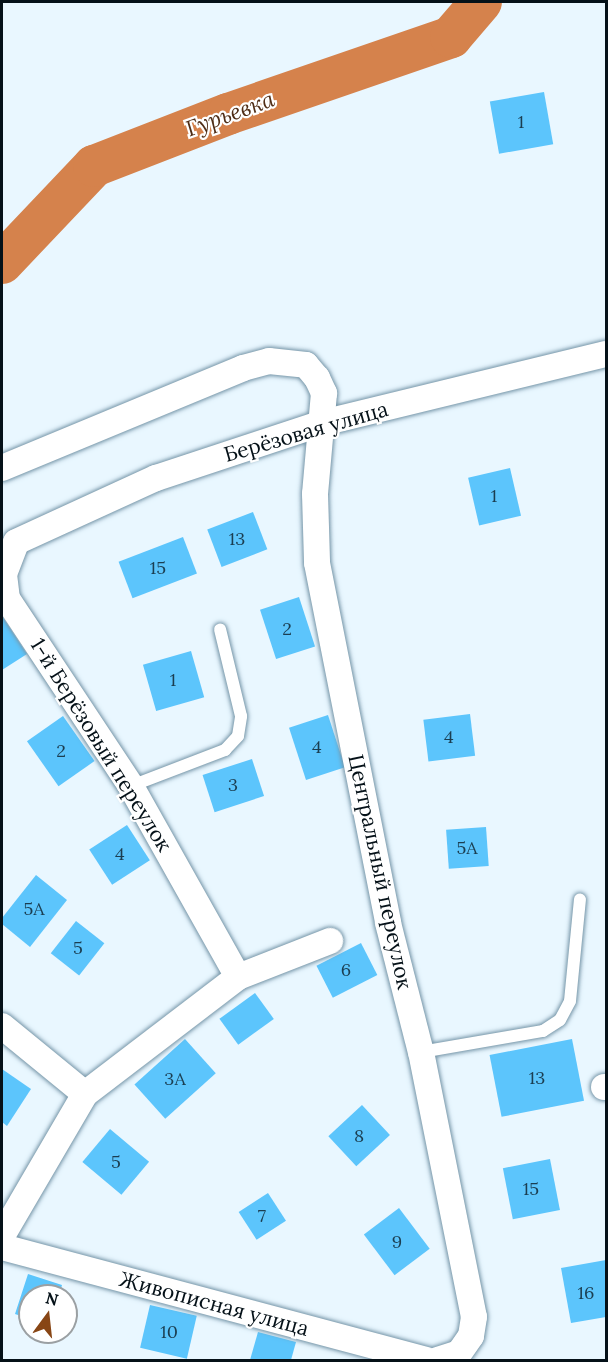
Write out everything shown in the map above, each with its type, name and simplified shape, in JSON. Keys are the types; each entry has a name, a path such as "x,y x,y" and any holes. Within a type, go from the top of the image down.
{"street":[{"name":"Берёзовая улица","path":"16,542 156,478 322,423 606,354"},
{"name":"Центральный переулок","path":"2,468 269,361 306,365 317,378 324,393 315,494 317,563 388,923 421,1052 474,1317 471,1336 459,1353 438,1360"},
{"name":"1-й Берёзовый переулок","path":"16,542 4,574 8,599 131,786 238,976"},
{"path":"2,1236 85,1094 238,976 330,941"},
{"path":"2,1026 85,1094"},
{"name":"Живописная улица","path":"2,1247 426,1360"}],"lane":[{"path":"131,786 225,750 238,736 241,716 220,629"},
{"path":"421,1052 543,1031 560,1020 570,1001 580,898"}],"building":[{"path":"544,92 553,144 499,154 490,102"},
{"path":"510,468 521,516 479,525 468,478"},
{"path":"253,512 267,549 222,567 207,530"},
{"path":"183,537 197,573 133,598 119,562"},
{"path":"299,597 315,646 276,659 260,610"},
{"path":"2,616 27,654 2,670"},
{"path":"191,651 204,697 156,711 143,665"},
{"path":"470,714 475,756 428,761 423,720"},
{"path":"328,715 345,767 306,780 289,728"},
{"path":"63,716 95,761 59,786 27,741"},
{"path":"252,759 264,796 215,812 203,775"},
{"path":"127,825 150,860 112,885 89,850"},
{"path":"486,827 489,866 449,869 446,830"},
{"path":"36,875 67,900 30,947 2,924 2,918"},
{"path":"76,921 104,943 79,975 51,953"},
{"path":"361,943 377,975 333,998 316,966"},
{"path":"255,993 274,1019 238,1045 219,1019"},
{"path":"185,1039 216,1073 165,1119 134,1085"},
{"path":"572,1039 584,1101 502,1117 490,1055"},
{"path":"2,1069 31,1089 7,1126 2,1122"},
{"path":"362,1105 390,1135 356,1166 328,1136"},
{"path":"110,1129 149,1162 121,1195 82,1162"},
{"path":"550,1159 560,1210 513,1219 503,1168"},
{"path":"268,1193 286,1221 257,1240 239,1212"},
{"path":"399,1208 430,1249 395,1275 364,1234"},
{"path":"606,1260 606,1317 571,1323 561,1268"},
{"path":"28,1274 59,1284 25,1284"},
{"path":"150,1305 197,1316 187,1359 140,1348"},
{"path":"258,1332 296,1342 291,1360 250,1360"}],"waterway":[{"name":"Гурьевка","path":"2,263 94,166 228,114 451,37 481,2"}]}
